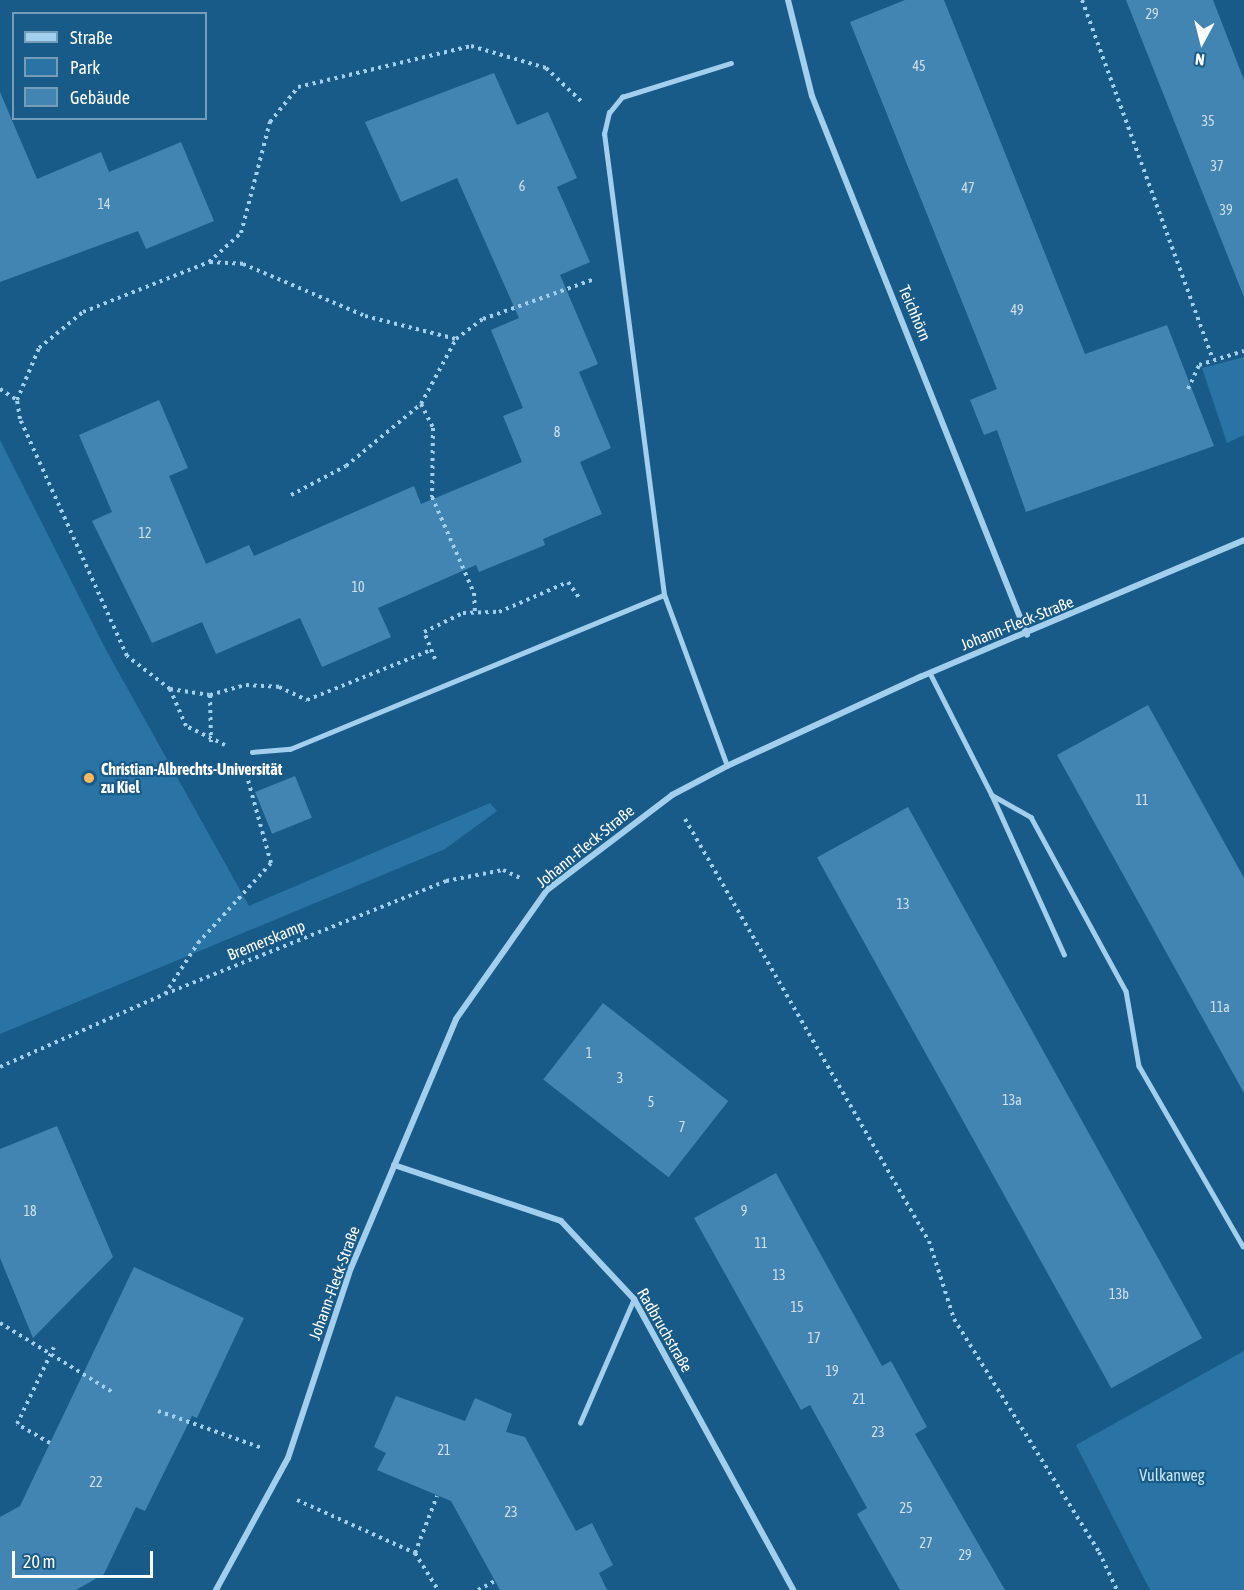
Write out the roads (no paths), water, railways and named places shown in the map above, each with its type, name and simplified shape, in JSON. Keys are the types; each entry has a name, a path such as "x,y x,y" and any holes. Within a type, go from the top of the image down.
{"street":[{"name":"Teichhörn","path":"788,0 812,96 1027,635"},
{"name":"Johann-Fleck-Straße","path":"216,1590 288,1458 351,1268 456,1019 547,890 672,795 727,766 930,673 1027,635 1244,540"},
{"name":"Radbruchstraße","path":"394,1165 561,1221 634,1299 793,1590"}],"lane":[{"path":"727,766 664,595 604,134 609,113 622,97 731,63"},
{"path":"252,752 290,749 664,595"},
{"path":"930,673 992,795 1064,954"},
{"path":"992,795 1031,817 1126,991 1140,1066 1243,1246"},
{"path":"580,1423 634,1299"}],"place":[{"name":"Christian-Albrechts-Universität zu Kiel","path":"89,778"}],"park label":[{"name":"Vulkanweg","path":"1172,1475"}]}
